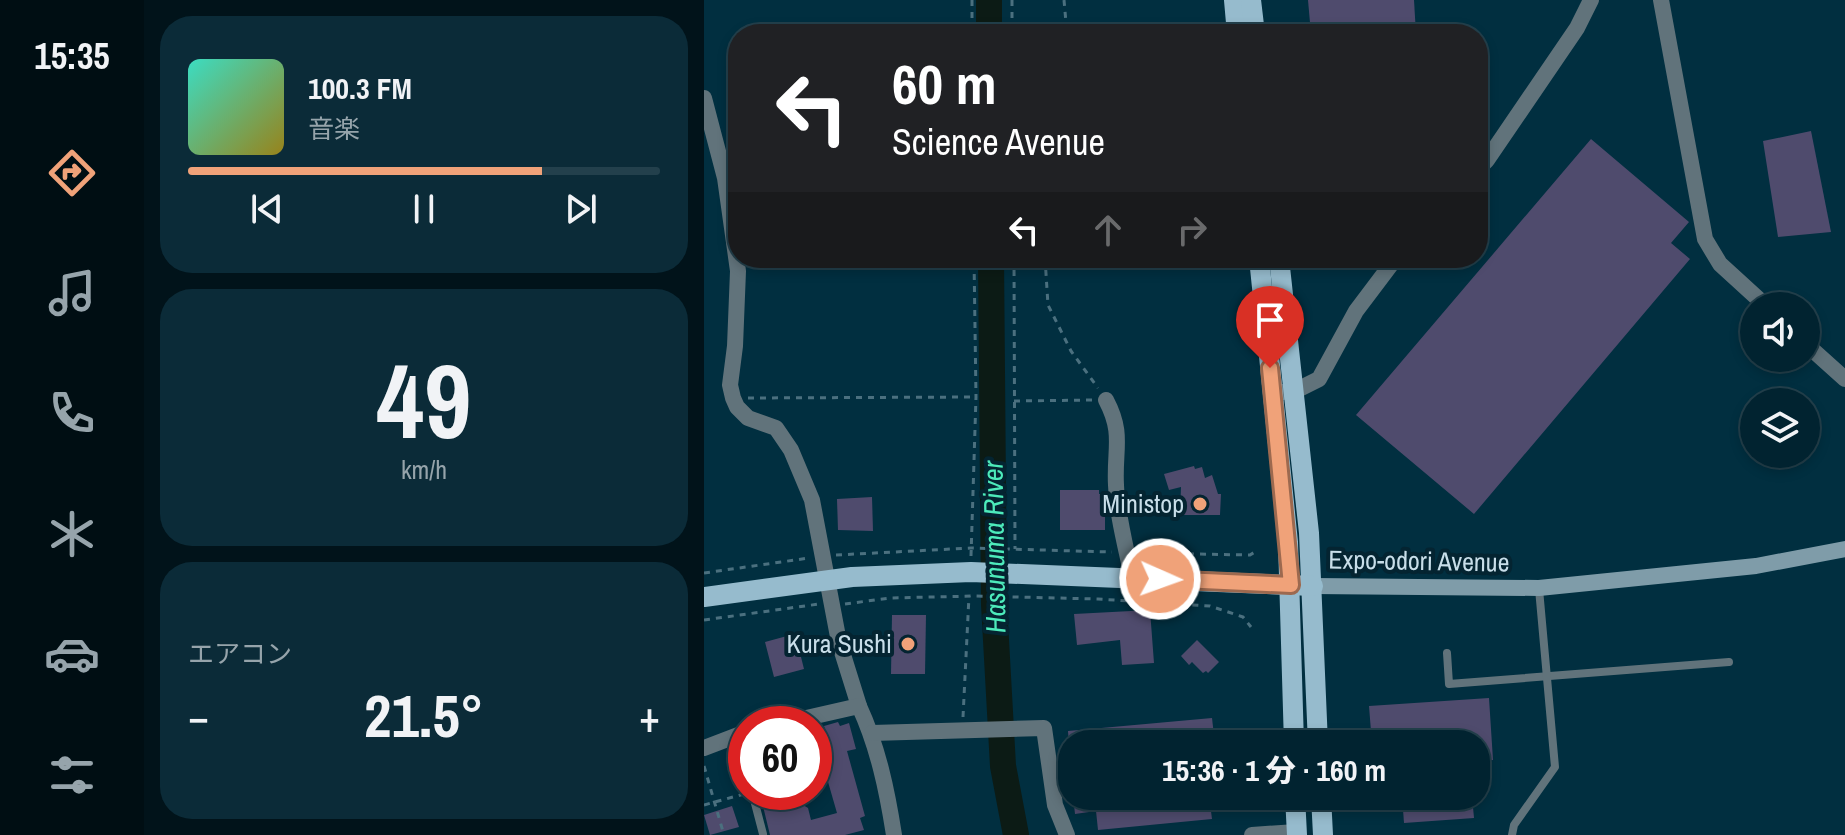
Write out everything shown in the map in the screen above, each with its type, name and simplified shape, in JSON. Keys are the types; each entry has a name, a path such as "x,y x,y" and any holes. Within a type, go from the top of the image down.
{"main road":[{"path":"1234,0 1236,24"},
{"path":"1251,0 1254,24"},
{"path":"1260,268 1291,585 1294,730"},
{"path":"1280,268 1313,586 1318,730"},
{"name":"Expo-odori Avenue","path":"704,597 827,579 975,572 1313,586 1539,588 1756,566 1845,549"},
{"path":"1295,810 1296,834"},
{"path":"1322,810 1323,835"}],"street":[{"path":"1488,159 1577,28 1591,0"},
{"path":"1661,0 1705,239 1720,264 1751,292"},
{"path":"704,98 728,199"},
{"path":"738,268 735,346 730,385 733,398 748,418 776,428 791,450 812,500 839,642 859,706 872,733 894,835"},
{"path":"1272,392 1295,391 1319,379 1356,311 1388,268"},
{"path":"1820,357 1845,379"},
{"path":"1106,400 1116,419 1116,486 1132,577"},
{"path":"832,712 859,706"},
{"path":"872,733 971,726 1044,728 1055,805 1067,835"},
{"path":"704,748 728,738"},
{"path":"1252,835 1296,834"}],"lane":[{"path":"1512,835 1514,825 1555,767 1539,588"},
{"path":"1447,653 1449,684 1729,662"},
{"path":"757,810 763,834"}],"path":[{"path":"972,0 972,24"},
{"path":"1012,0 1012,24"},
{"path":"1064,0 1066,24"},
{"path":"974,268 976,397 971,548 975,572"},
{"path":"971,548 1014,549 1014,268"},
{"path":"1046,268 1048,305 1071,351 1106,400"},
{"path":"733,398 976,397"},
{"path":"1014,401 1106,400"},
{"path":"971,726 972,596 1210,606 1243,617 1251,627"},
{"path":"704,766 724,835"},
{"path":"704,805 728,799"}],"building":[{"path":"1308,0 1414,0 1415,24 1310,24"},
{"path":"1811,131 1831,232 1778,237 1763,141"},
{"path":"1591,139 1689,222 1671,243 1690,259 1474,514 1356,415 1481,268 1488,268 1488,260"},
{"path":"1194,466 1195,469 1202,467 1205,478 1212,475 1218,494 1221,494 1220,515 1180,515 1181,487 1169,490 1164,474"},
{"path":"1060,490 1099,490 1099,494 1105,494 1105,530 1060,530"},
{"path":"872,497 873,531 838,530 837,499"},
{"path":"1150,610 1154,663 1122,665 1120,640 1077,645 1074,614"},
{"name":"Kura Sushi","path":"892,615 926,615 925,674 891,674"},
{"path":"787,636 792,655 800,653 804,669 774,677 765,642"},
{"path":"1197,640 1219,662 1208,673 1203,673 1192,662 1189,665 1181,656"},
{"path":"1489,698 1493,760 1490,760 1490,730 1371,730 1369,706"},
{"path":"1212,718 1213,730 1079,730"},
{"path":"838,722 840,726 849,723 856,749 847,751 865,816 860,818 864,830 845,835 770,835 764,810 808,810 811,820 837,813 832,796 832,724"},
{"path":"728,807 728,810 733,810 739,827 710,835 704,815"},
{"path":"1075,810 1211,810 1212,819 1098,830 1096,811 1075,814"},
{"path":"1403,810 1473,810 1474,818 1404,823"}],"waterway":[{"name":"Hasunuma River","path":"989,0 989,24"},
{"name":"Hasunuma River","path":"991,268 994,604 1003,766 1016,835"}],"place":[{"name":"Ministop","path":"1200,504"},
{"name":"Kura Sushi","path":"908,644"}],"route":[{"path":"1160,579 1291,585 1270,368"}]}
